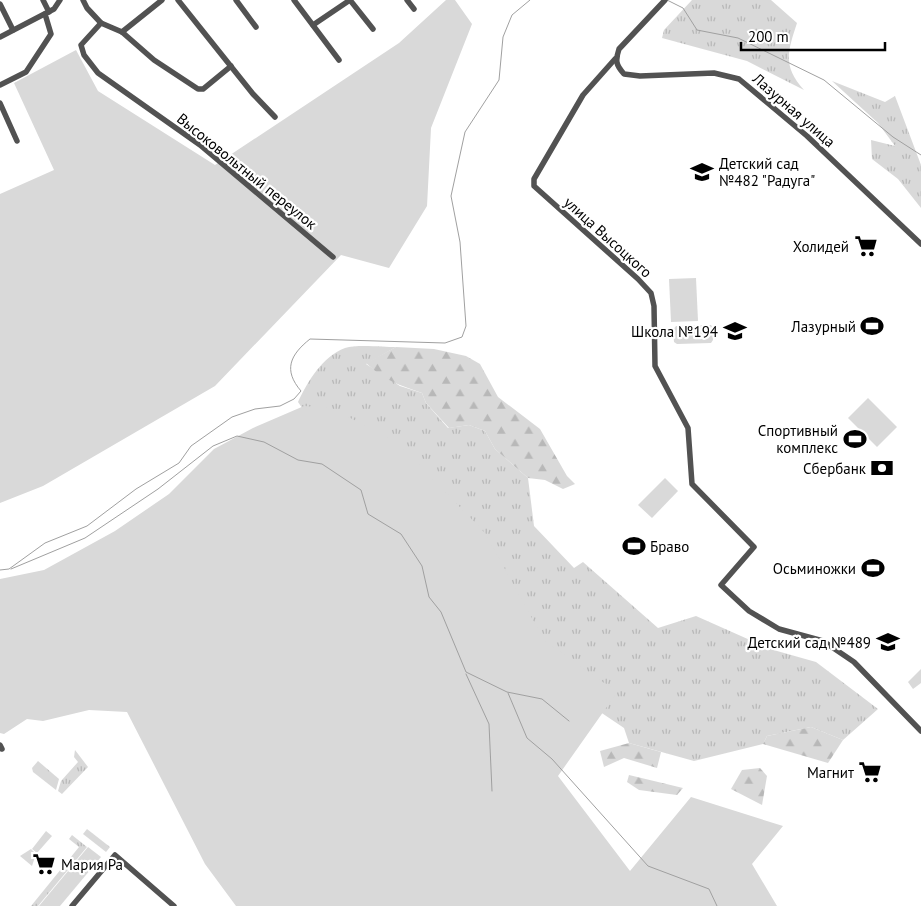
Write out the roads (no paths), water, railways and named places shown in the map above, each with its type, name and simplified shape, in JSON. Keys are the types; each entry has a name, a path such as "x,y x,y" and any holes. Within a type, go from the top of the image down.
{"street":[{"path":"0,85 26,72 41,47 49,39 51,34 43,0"},
{"path":"0,37 54,9 60,0"},
{"path":"83,0 87,8 101,23 122,32 154,60 198,89 203,90 230,66"},
{"path":"122,32 162,0"},
{"path":"178,0 230,66 275,117"},
{"path":"236,0 256,27"},
{"path":"294,0 339,60"},
{"path":"313,25 350,0 373,29"},
{"path":"407,0 414,9"},
{"path":"615,59 619,49 664,0"},
{"path":"0,4 13,30"},
{"name":"Высоковольтный переулок","path":"101,23 81,45 84,55 98,73 200,145 333,258"},
{"name":"Лазурная улица","path":"615,59 617,66 624,74 630,76 714,73 740,79 806,136 921,244"},
{"name":"улица Высоцкого","path":"615,59 583,95 534,179 534,186 638,279 651,293 654,306 655,366 688,428 692,484 754,547 721,585 750,611 779,629 823,641 854,662 921,730"},
{"path":"0,103 17,141"},
{"path":"72,906 115,855 174,906"}],"waterway":[{"path":"0,570 9,569 45,543 87,526 136,489 179,463 191,446 232,417 255,409 280,406 294,399 301,391 292,376 291,363 298,351 310,339 445,343 462,337 466,326 460,242 451,196 465,132 499,80 503,37 512,15 530,0"},
{"path":"667,0 683,8 697,30 738,38 824,80 893,137 921,155"},
{"path":"11,569 85,538 158,489 213,446 237,436 264,442 298,460 322,464 361,490 368,514 401,534 422,566 429,597 441,612 466,672 507,692 542,699 569,721"},
{"path":"466,674 489,724 492,791"},
{"path":"508,693 527,738 552,759 648,866 709,889 717,906"}],"place":[{"name":"Детский сад №482 \"Радуга\"","path":"702,172"},
{"name":"Холидей","path":"866,246"},
{"name":"Лазурный","path":"872,326"},
{"name":"Школа №194","path":"735,331"},
{"name":"Спортивный комплекс","path":"855,439"},
{"name":"Сбербанк","path":"882,468"},
{"name":"Браво","path":"634,546"},
{"name":"Осьминожки","path":"873,568"},
{"name":"Детский сад №489","path":"888,642"},
{"name":"Магнит","path":"870,772"},
{"name":"Мария Ра","path":"44,864"}]}
